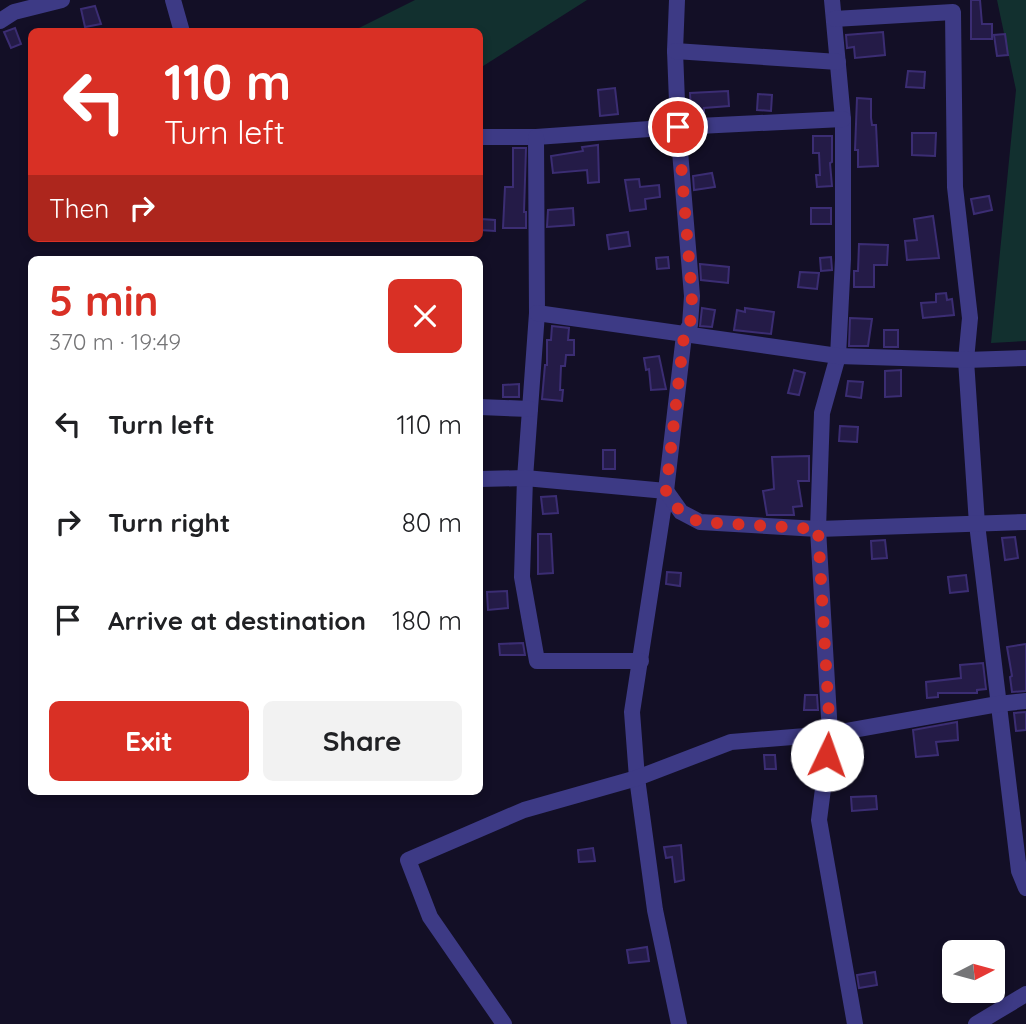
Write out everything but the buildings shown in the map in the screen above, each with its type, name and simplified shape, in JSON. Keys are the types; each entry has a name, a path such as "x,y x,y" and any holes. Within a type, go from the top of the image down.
{"street":[{"path":"0,21 14,12 62,0"},
{"path":"173,0 181,28"},
{"path":"677,0 675,51 678,127 692,296 690,326 684,335 642,661 632,712 637,778 655,910 680,1024"},
{"path":"832,0 843,119 843,259 838,356 822,413 818,529 830,734 819,820 855,1024"},
{"path":"834,19 953,12 955,187 970,318 966,360 977,524 1019,871 1026,888"},
{"path":"675,51 838,62"},
{"path":"483,137 536,137 843,119"},
{"path":"536,137 537,313 524,478 522,577 537,661 642,661"},
{"path":"537,313 838,356 966,360 1026,358"},
{"path":"483,407 530,409"},
{"path":"483,479 524,478 666,491"},
{"path":"666,491 681,512 699,522 818,529 1026,523"},
{"path":"505,1024 430,917 408,860 524,810 637,778 731,743 830,734 1026,701"},
{"path":"976,1024 1026,994"}],"green space":[{"path":"415,0 587,0 483,66 483,28 359,28"},
{"path":"997,0 1026,0 1026,341 991,343 1016,90"}],"route":[{"path":"678,127 691,257 692,296 690,326 684,335 666,491 681,512 699,522 818,529 830,734 827,755"}]}
